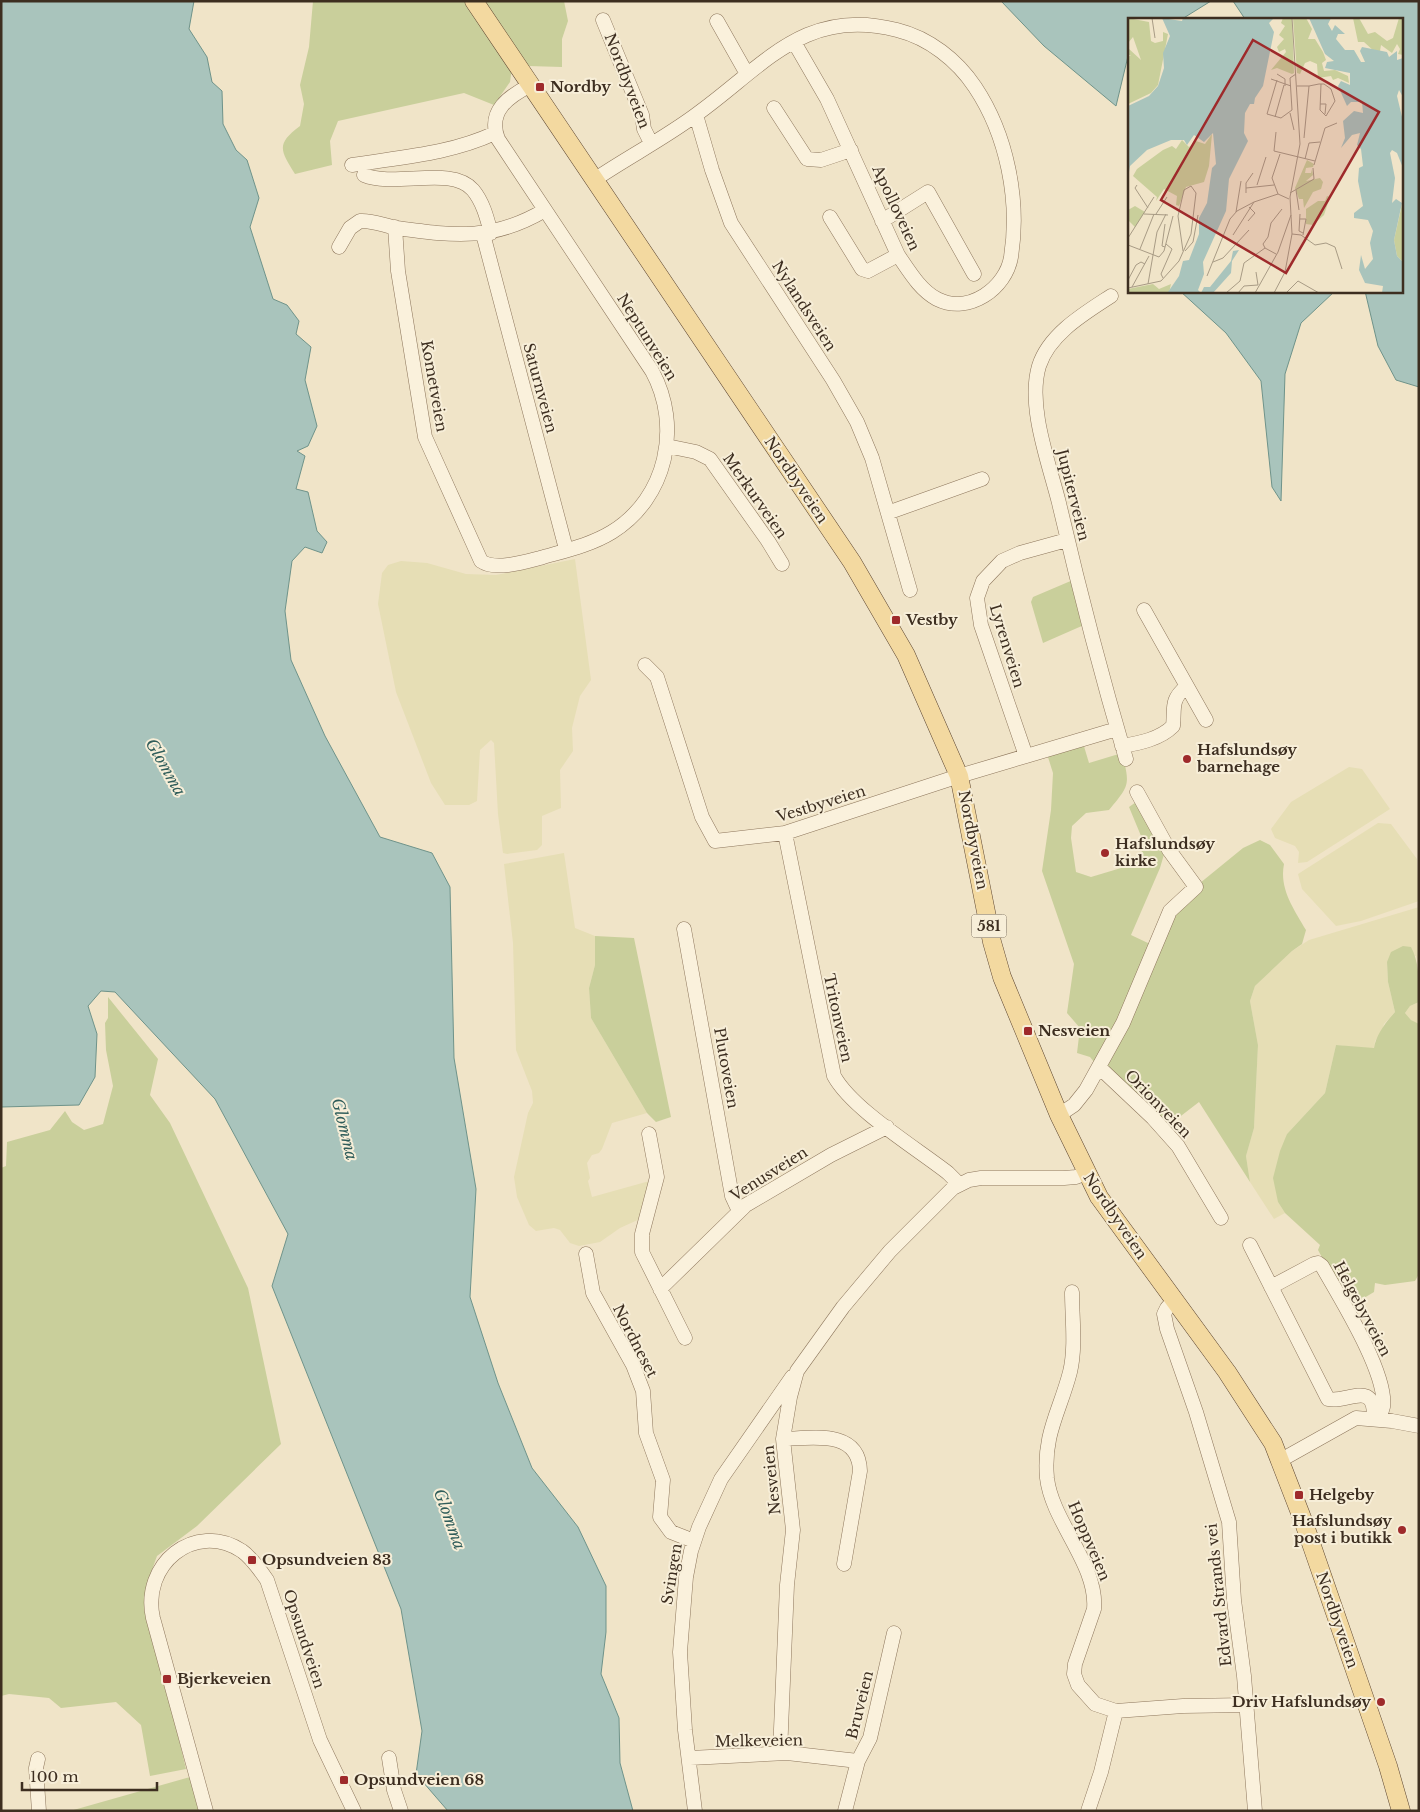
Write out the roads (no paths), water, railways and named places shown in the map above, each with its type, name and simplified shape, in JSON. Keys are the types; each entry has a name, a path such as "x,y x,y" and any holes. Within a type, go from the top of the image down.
{"main road":[{"name":"Nordbyveien","path":"474,1 867,586 906,655 959,776 992,942 1002,976 1059,1115 1086,1173 1117,1224 1247,1400 1281,1460 1386,1760 1401,1811"}],"street":[{"name":"Nordbyveien","path":"603,20 642,115 644,129 651,143"},
{"path":"717,21 747,74"},
{"name":"Apolloveien","path":"594,180 696,115 747,74 794,42 821,28 855,24 877,26 910,34 931,45 956,65 972,83 990,110 1002,146 1012,194 1013,242 1006,275 996,287 981,297 960,304 946,303 933,296 922,286 898,255 827,99 794,42"},
{"path":"352,165 451,150 471,144 495,133 497,116 504,102 512,95 531,85"},
{"path":"774,108 807,159 821,160 851,150"},
{"name":"Nylandsveien","path":"696,115 712,170 732,223 851,412 872,458 890,512 910,590"},
{"name":"Neptunveien","path":"489,565 525,561 607,535 634,514 655,484 668,446 668,414 664,396 656,379 495,133"},
{"name":"Saturnveien","path":"364,175 389,181 443,178 460,180 477,195 566,549"},
{"path":"882,221 928,192 974,274"},
{"path":"339,247 355,222 363,220 395,227 455,234 487,234 520,223 545,210"},
{"path":"830,217 862,269 868,271 898,255"},
{"name":"Kometveien","path":"395,227 398,271 425,437 479,558 489,565"},
{"name":"Jupiterveien","path":"1111,296 1063,332 1045,354 1036,377 1038,416 1068,540 1124,753 1139,743 1166,733 1173,726 1172,708 1175,700 1186,687"},
{"name":"Merkurveien","path":"668,446 696,452 710,459 768,540 782,564"},
{"path":"890,512 982,479"},
{"name":"Lyrenveien","path":"1026,756 981,625 977,598 982,581 1002,561 1020,553 1068,540"},
{"path":"1144,610 1206,720"},
{"name":"Vestbyveien","path":"645,665 657,677 702,817 715,842 786,833 959,776 1118,730"},
{"path":"1059,1115 1074,1105 1099,1067 1123,1022 1170,911 1196,887 1169,850 1137,792"},
{"name":"Tritonveien","path":"786,833 832,1072 847,1096 948,1172 959,1184"},
{"name":"Plutoveien","path":"684,929 732,1196 739,1210"},
{"name":"Orionveien","path":"1099,1067 1153,1118 1178,1146 1221,1218"},
{"name":"Venusveien","path":"660,1289 739,1210 817,1162 887,1127"},
{"path":"649,1134 657,1177 642,1234 641,1247 646,1263 685,1338"},
{"name":"Nesveien","path":"780,1753 788,1585 793,1530 784,1432 797,1372 843,1307 890,1251 931,1208 959,1184 981,1178 1064,1178 1086,1173"},
{"path":"1250,1246 1328,1399 1355,1394 1365,1396 1373,1404 1374,1419"},
{"name":"Nordneset","path":"586,1254 595,1297 633,1365 643,1391 646,1433 663,1480 660,1516 671,1532 694,1541"},
{"name":"Helgebyveien","path":"1271,1287 1314,1264 1318,1263 1322,1266 1379,1378 1383,1407 1382,1413 1374,1419"},
{"name":"Hoppveien","path":"1072,1292 1072,1362 1050,1429 1047,1477 1056,1507 1087,1574 1094,1600 1092,1616 1075,1664 1076,1681 1095,1704 1116,1711 1184,1706 1246,1705"},
{"name":"Edvard Strands vei","path":"1174,1300 1165,1310 1166,1328 1196,1412 1229,1522 1234,1600 1246,1705 1255,1811"},
{"name":"Svingen","path":"695,1811 680,1652 686,1577 694,1541 721,1479 797,1372"},
{"path":"765,1416 784,1432 838,1439 849,1446 857,1458 860,1471 844,1564"},
{"path":"1281,1460 1348,1420 1374,1419 1419,1426"},
{"name":"Opsundveien","path":"206,1811 153,1618 150,1594 157,1575 173,1554 186,1546 208,1542 226,1545 243,1552 267,1580 320,1740 354,1811"},
{"name":"Bruveien","path":"846,1811 858,1761 870,1738 894,1633"},
{"path":"1088,1811 1109,1743 1116,1711"},
{"name":"Melkeveien","path":"690,1758 780,1753 858,1761"},
{"path":"389,1758 394,1790 401,1811"},
{"path":"38,1759 36,1768 39,1811"}],"water":[{"name":"Glomma","path":"1,1 194,1 189,29 207,57 212,82 222,91 223,124 236,150 247,160 259,198 250,227 273,299 287,305 299,321 296,334 311,347 305,380 317,426 308,446 297,451 305,456 296,489 308,492 317,531 327,542 322,553 305,547 292,561 285,611 291,660 325,736 380,837 432,853 450,887 454,1058 476,1189 470,1297 498,1383 532,1468 578,1527 606,1586 606,1632 601,1674 619,1718 620,1763 633,1811 448,1811 416,1774 422,1731 401,1609 272,1286 288,1234 215,1099 115,992 101,991 88,1006 97,1034 95,1077 79,1105 1,1107"},
{"path":"1001,1 1211,1 1184,18 1128,18 1128,56 1116,106 1044,46"},
{"path":"1233,1 1419,1 1419,387 1396,380 1378,346 1365,292 1402,292 1402,18 1244,18"},
{"path":"1181,292 1334,292 1301,323 1285,374 1281,501 1272,487 1261,381 1226,333"}],"place":[{"name":"Nordby","path":"540,87"},
{"name":"Vestby","path":"896,620"},
{"name":"Hafslundsøy barnehage","path":"1187,759"},
{"name":"Hafslundsøy kirke","path":"1105,853"},
{"name":"Nesveien","path":"1028,1031"},
{"name":"Helgeby","path":"1299,1495"},
{"name":"Hafslundsøy post i butikk","path":"1402,1530"},
{"name":"Opsundveien 83","path":"252,1560"},
{"name":"Bjerkeveien","path":"167,1679"},
{"name":"Driv Hafslundsøy","path":"1381,1702"},
{"name":"Opsundveien 68","path":"344,1780"}]}
